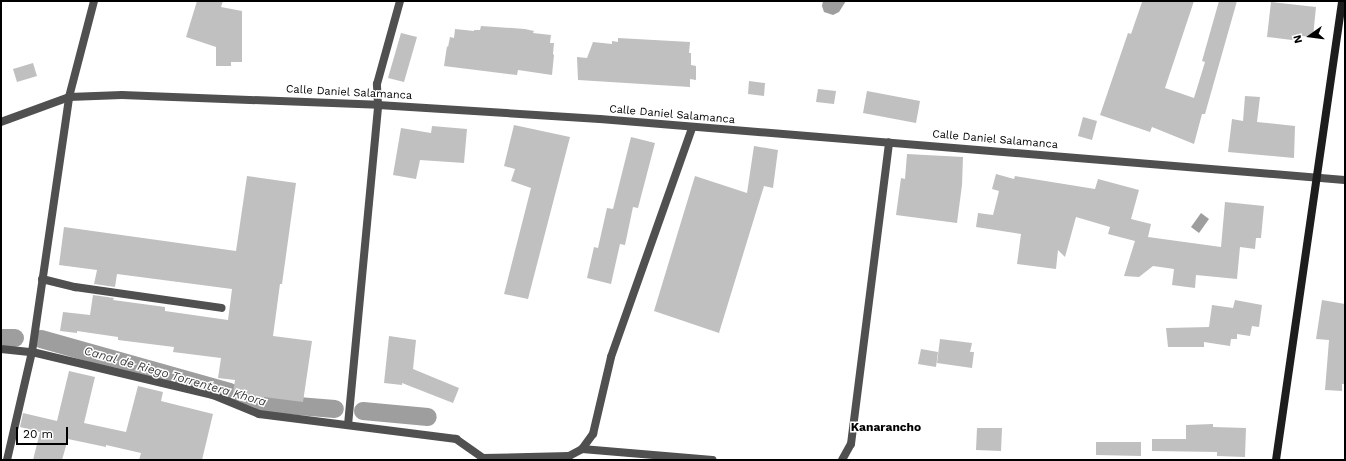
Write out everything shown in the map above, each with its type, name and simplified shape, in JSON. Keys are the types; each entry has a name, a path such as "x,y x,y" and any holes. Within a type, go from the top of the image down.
{"street":[{"path":"7,460 32,352 69,97 94,1"},
{"path":"348,425 378,105 377,84 400,1"},
{"path":"1276,460 1342,1"},
{"name":"Calle Daniel Salamanca","path":"1,122 69,97 122,95 378,105 600,119 692,128 889,142 1345,180"},
{"path":"1,349 32,352 212,395 259,414 456,439 483,459 569,456 582,448 593,434 611,357 692,128"},
{"path":"842,460 851,444 889,142"},
{"path":"42,279 75,287 222,308"},
{"path":"582,448 713,460"}],"shaded area":[{"path":"823,1 846,1 839,12 833,15 824,12 822,6"},
{"path":"1201,213 1209,219 1199,233 1191,227"}],"building":[{"path":"197,1 223,1 221,7 242,11 242,62 231,62 231,66 216,66 216,47 186,37"},
{"path":"1194,1 1165,88 1194,98 1205,62 1202,61 1219,1 1237,1 1205,114 1202,114 1194,144 1152,127 1150,132 1100,115 1128,33 1131,34 1142,2"},
{"path":"1271,2 1316,7 1313,37 1301,36 1300,41 1267,37"},
{"path":"481,26 525,29 534,31 533,33 551,35 550,43 554,43 552,75 518,70 517,75 444,66 447,46 448,47 450,37 454,38 455,29 474,31 480,30"},
{"path":"401,33 417,37 404,82 388,78"},
{"path":"618,38 690,42 689,53 691,53 691,65 696,66 696,80 690,79 690,87 578,80 577,57 587,58 593,42 612,44 612,41 618,42"},
{"path":"33,63 37,76 17,82 13,69"},
{"path":"749,81 765,83 764,96 748,94"},
{"path":"818,89 836,91 834,104 816,102"},
{"path":"867,91 920,101 916,123 863,113"},
{"path":"1245,96 1260,97 1257,122 1295,126 1294,158 1228,152 1232,119 1243,121"},
{"path":"1083,117 1097,121 1092,140 1078,136"},
{"path":"514,125 570,137 528,299 504,294 531,188 511,181 515,169 504,166"},
{"path":"432,126 467,129 464,163 420,160 416,179 393,175 401,128 431,133"},
{"path":"631,137 655,143 638,208 633,207 625,245 620,244 611,284 587,278 594,247 598,248 607,208 613,209"},
{"path":"754,146 778,150 773,188 764,186 719,333 654,311 695,176 747,193"},
{"path":"907,154 963,157 962,185 957,223 896,215 901,178 905,179"},
{"path":"996,174 1014,179 1015,176 1095,189 1098,179 1139,190 1131,219 1151,224 1148,237 1221,247 1225,202 1264,206 1261,238 1256,238 1255,249 1240,247 1237,279 1196,275 1195,288 1172,285 1174,269 1153,266 1139,277 1124,276 1135,241 1108,234 1110,227 1076,217 1065,257 1058,250 1056,269 1017,264 1021,234 976,227 978,213 993,215 999,191 992,189"},
{"path":"247,176 296,183 273,336 312,341 303,402 264,397 264,401 249,399 249,395 233,393 235,380 218,378 221,358 173,352 174,347 118,340 118,337 77,331 77,333 60,331 63,312 90,315 93,295 114,298 113,300 165,307 165,311 228,320 232,289 117,274 115,287 94,284 97,270 59,265 64,227 236,251"},
{"path":"1235,300 1262,305 1259,327 1252,326 1250,336 1237,334 1237,339 1231,339 1230,346 1204,342 1204,347 1168,347 1166,328 1209,327 1212,305 1233,308"},
{"path":"1322,300 1345,304 1345,384 1342,384 1342,391 1325,390 1329,340 1316,339"},
{"path":"389,336 416,340 413,369 459,388 453,403 402,383 402,385 384,383"},
{"path":"940,339 972,343 970,352 974,352 972,368 937,363"},
{"path":"921,349 938,352 936,367 918,364"},
{"path":"69,371 95,377 84,423 126,432 138,386 163,392 161,401 213,414 202,460 139,460 141,453 106,445 106,447 68,439 62,460 33,460 40,432 20,427 23,413 57,421"},
{"path":"1213,424 1213,427 1246,428 1245,457 1217,456 1217,452 1152,451 1152,439 1186,439 1186,425"},
{"path":"977,428 1002,428 1001,451 976,450"},
{"path":"1096,442 1141,442 1141,456 1096,455"}],"waterway":[{"name":"Canal de Riego Torrentera Khora","path":"1,338 15,338"},
{"name":"Canal de Riego Torrentera Khora","path":"41,339 229,392 261,403 335,409"},
{"name":"Canal de Riego Torrentera Khora","path":"363,411 428,417"}],"district":[{"name":"Kanarancho","path":"886,428"}]}
